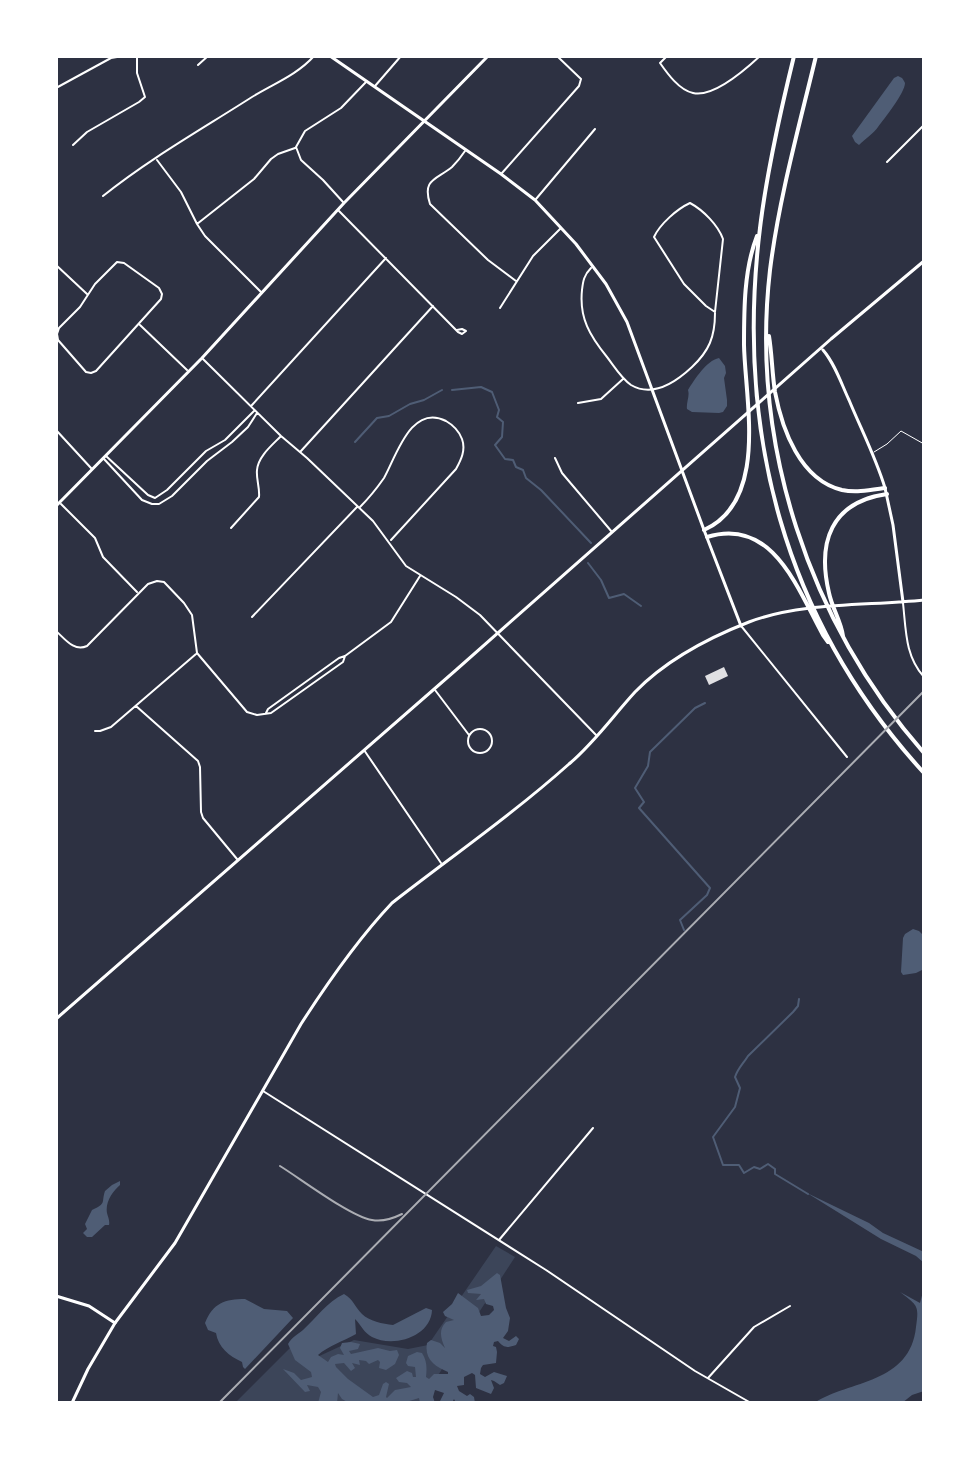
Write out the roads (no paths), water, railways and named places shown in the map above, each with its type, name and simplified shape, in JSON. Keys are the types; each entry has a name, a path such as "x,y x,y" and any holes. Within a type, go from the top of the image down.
{"highway":[{"path":"794,56 769,167 759,230 753,315 756,397 764,459 792,557 824,638 893,738 924,773"},
{"path":"816,56 777,223 769,280 766,330 770,404 789,502 806,558 824,600 867,678 924,753"},
{"path":"704,530 714,526 726,514 740,489 748,455 750,421 744,345 745,302 753,248 759,230"},
{"path":"766,330 782,422 803,462 818,479 835,488 886,491"},
{"path":"834,616 825,563 828,540 835,522 854,503 886,491"},
{"path":"707,537 721,533 736,534 768,548 784,564 808,601"}],"main road":[{"path":"330,56 535,200 562,227 593,266 627,322 741,626"},
{"path":"58,504 202,358 344,203 488,56"},
{"path":"56,1019 924,261"},
{"path":"822,348 830,359 886,491 903,602"},
{"path":"72,1403 115,1323 174,1245 315,1001 392,903 542,788 573,761 655,674 691,650 763,618 797,611 924,600"},
{"path":"56,1296 89,1306 115,1323"}],"street":[{"path":"198,65 208,56"},
{"path":"103,196 156,158 296,72 314,56"},
{"path":"374,87 401,56"},
{"path":"501,174 579,86 581,79 557,56"},
{"path":"654,56 677,83 699,94 723,85 760,56"},
{"path":"660,63 667,56"},
{"path":"56,88 111,58 136,57 137,73 145,97 87,132 73,145"},
{"path":"197,224 254,179 278,154 296,147 305,131 341,108 366,82"},
{"path":"887,162 924,125"},
{"path":"535,200 595,129"},
{"path":"296,147 301,160 344,203"},
{"path":"466,150 458,161 430,183 426,192 430,204 488,260 516,281"},
{"path":"156,158 181,192 205,236 261,293"},
{"path":"593,266 586,273 583,283 585,324 594,341 624,379 639,388 653,390 678,379 705,354 712,342 723,239 719,229 690,203 661,226 654,237 684,284 715,312"},
{"path":"338,210 457,330"},
{"path":"500,308 533,256 562,227"},
{"path":"251,406 386,258"},
{"path":"117,262 124,263 159,288 162,294 139,324 91,373 86,372 58,340 57,334 87,295 117,262"},
{"path":"56,265 87,295"},
{"path":"301,452 433,306"},
{"path":"139,324 189,371"},
{"path":"202,358 379,528 406,566 467,605 499,633 597,736"},
{"path":"578,403 601,399 624,379"},
{"path":"153,498 167,490 202,455 225,440 256,411"},
{"path":"104,457 142,500 152,504 163,502 207,461 227,448 244,431 256,411"},
{"path":"252,617 383,479 403,438 412,428 422,420 434,418 447,422 455,427 464,445 461,461 389,542"},
{"path":"56,430 92,469"},
{"path":"231,528 259,497 258,465 281,436"},
{"path":"104,457 153,498"},
{"path":"555,458 562,473 613,532"},
{"path":"152,504 153,498"},
{"path":"58,504 95,538 103,557 138,593"},
{"path":"56,631 73,646 83,648 138,593 152,582 161,581 191,612 197,653 247,712 266,714 268,709 391,622 420,576"},
{"path":"903,602 909,651 924,677"},
{"path":"741,626 847,757"},
{"path":"95,731 111,727 197,653"},
{"path":"434,689 469,735 468,743 475,752 487,751 492,745 492,737 487,730 475,729 469,735"},
{"path":"136,706 198,761 203,818 238,860"},
{"path":"364,750 442,864"},
{"path":"263,1091 707,1378 751,1403"},
{"path":"498,1241 593,1128"},
{"path":"707,1378 754,1327 790,1306"}],"lane":[{"path":"872,453 901,431 924,444"}],"waterway":[{"path":"452,390 481,387 492,392 499,410 497,417 503,422 502,437 495,445 505,459 513,460 526,478 591,543"},
{"path":"355,442 377,418 389,416 442,390"},
{"path":"588,563 601,580 609,598 624,594 641,606"},
{"path":"684,930 680,920 707,895 710,888 639,808 644,802 635,788 648,766 650,752 695,708 705,703"},
{"path":"799,999 793,1012 748,1056 739,1069 735,1077 740,1088 735,1107 713,1137 723,1165 739,1165 744,1173 768,1164 775,1169 775,1174 808,1194"}],"railway":[{"path":"219,1403 924,691"},
{"path":"280,1166 363,1217 384,1220 402,1214"}]}
